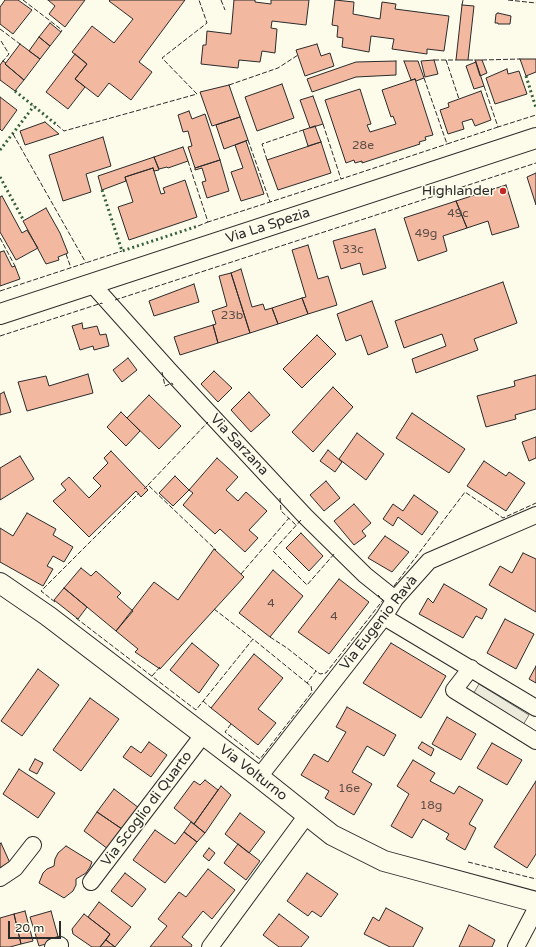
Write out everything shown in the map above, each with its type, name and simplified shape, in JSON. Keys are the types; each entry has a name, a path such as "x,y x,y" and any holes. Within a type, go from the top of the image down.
{"street":[{"name":"Via La Spezia","path":"0,314 536,138"},
{"name":"Via Sarzana","path":"92,284 169,370 305,516 365,575 395,599"},
{"name":"Via Eugenio Ravà","path":"259,777 384,616 395,599 429,561 536,515"},
{"name":"Via Volturno","path":"0,583 48,616 259,777 332,835 384,861 536,902"},
{"path":"384,616 536,708"},
{"path":"471,668 454,690 534,736"},
{"name":"Via Scoglio di Quarto","path":"91,882 203,735"},
{"path":"210,947 307,815"},
{"path":"0,878 15,868 33,845"},
{"path":"516,947 536,909"}],"shaded area":[{"path":"479,684 529,715 523,725 472,696"}],"building":[{"path":"5,0 18,0 32,10 13,34 0,24 0,7"},
{"path":"48,0 85,0 65,27 49,14 55,6"},
{"path":"185,0 139,62 152,72 131,100 109,83 98,97 75,79 87,64 72,52 92,26 114,43 133,19 109,1"},
{"path":"234,0 255,0 255,2 271,4 271,0 309,0 306,25 272,21 271,28 277,29 275,53 262,51 260,62 239,60 238,68 201,64 203,45 206,45 207,31 231,34"},
{"path":"335,0 354,2 353,14 380,19 382,2 396,4 395,9 449,16 444,51 427,49 427,54 392,49 394,39 371,36 369,52 342,47 343,38 337,37 338,26 332,25"},
{"path":"462,5 474,6 468,60 456,60"},
{"path":"498,13 511,16 510,24 495,23 496,14"},
{"path":"50,23 61,32 50,46 39,37"},
{"path":"39,37 50,46 40,59 29,51"},
{"path":"20,44 40,59 24,80 5,64"},
{"path":"317,44 321,56 330,53 334,66 305,76 296,50"},
{"path":"75,54 87,64 75,79 85,87 68,109 46,92"},
{"path":"520,59 536,59 536,72 526,76"},
{"path":"434,60 438,74 425,77 421,61"},
{"path":"475,60 482,60 487,73 480,76"},
{"path":"3,61 24,80 15,91 0,80 0,65"},
{"path":"396,61 396,75 356,77 312,92 307,79 356,62"},
{"path":"404,61 418,61 424,78 416,81 415,79 411,80"},
{"path":"476,62 484,86 474,89 466,66"},
{"path":"507,69 508,74 519,71 527,94 495,104 486,78"},
{"path":"415,79 433,135 425,137 426,140 419,142 420,144 362,163 362,161 355,163 354,160 346,163 325,100 360,89 371,124 367,125 370,132 396,124 393,116 391,117 382,90"},
{"path":"282,84 294,118 257,131 245,97"},
{"path":"229,85 240,117 212,126 200,92"},
{"path":"481,91 491,120 475,126 472,119 462,122 464,129 448,134 440,110 449,107 448,103"},
{"path":"313,96 323,124 310,128 300,100"},
{"path":"0,97 17,110 2,131 0,129"},
{"path":"189,111 192,119 205,114 220,160 195,168 188,147 192,146 188,131 183,132 178,115"},
{"path":"240,117 248,140 224,149 216,125"},
{"path":"45,122 59,134 25,145 20,131"},
{"path":"315,126 321,142 308,146 303,130"},
{"path":"103,137 111,166 86,174 91,192 63,201 49,155"},
{"path":"246,141 264,194 241,201 231,172 243,168 235,145"},
{"path":"321,142 331,173 278,190 267,160"},
{"path":"183,147 188,161 168,168 159,169 154,157"},
{"path":"154,157 159,170 154,171 153,168 125,177 126,181 102,190 98,176"},
{"path":"220,160 229,191 207,198 202,182 206,181 202,168 195,170 195,168"},
{"path":"153,168 161,194 165,193 163,188 185,180 197,217 129,240 118,207 133,202 125,177"},
{"path":"536,173 536,205 527,177"},
{"path":"506,185 519,227 492,235 488,221 467,228 456,201"},
{"path":"2,196 22,233 27,230 38,248 16,260 0,232 0,197"},
{"path":"456,201 467,228 443,236 447,251 418,261 404,218"},
{"path":"46,208 60,233 68,253 58,257 59,260 46,264 23,221"},
{"path":"375,229 386,268 363,275 360,263 341,269 333,241"},
{"path":"308,245 318,279 328,276 337,305 308,314 302,298 306,297 292,250"},
{"path":"4,251 12,267 15,266 20,279 0,286 0,252"},
{"path":"241,269 252,307 263,304 265,310 272,308 278,324 250,333 231,273"},
{"path":"231,273 250,333 218,343 213,325 216,324 212,311 227,306 219,276"},
{"path":"503,282 517,323 474,339 478,350 416,373 412,359 446,346 442,334 404,348 395,321"},
{"path":"194,284 199,302 154,316 149,301"},
{"path":"302,298 308,314 278,324 272,308"},
{"path":"372,301 388,347 368,355 361,335 346,341 337,314"},
{"path":"82,323 83,329 97,326 100,335 106,334 109,346 94,350 93,346 80,350 72,326"},
{"path":"213,325 218,343 180,355 174,337"},
{"path":"317,335 336,354 302,388 283,369"},
{"path":"128,358 137,370 122,382 113,370"},
{"path":"214,371 232,388 218,402 201,384"},
{"path":"88,374 93,393 27,411 18,382 46,376 49,386"},
{"path":"536,375 536,409 515,415 516,419 486,427 477,396 515,386 514,381"},
{"path":"333,387 353,407 313,452 292,432"},
{"path":"4,392 11,412 0,415 0,394"},
{"path":"249,392 270,415 251,432 231,410"},
{"path":"149,395 181,426 159,449 127,418"},
{"path":"121,412 140,431 126,446 107,427"},
{"path":"412,413 465,449 449,473 396,438"},
{"path":"357,433 384,454 366,480 339,459"},
{"path":"536,437 536,458 529,461 522,442"},
{"path":"328,450 342,462 335,472 320,461"},
{"path":"111,451 148,490 141,497 136,491 89,537 53,501 66,490 61,484 69,477 89,498 101,486 93,478 108,463 104,458"},
{"path":"20,456 34,479 0,500 0,468"},
{"path":"217,458 238,477 226,490 238,501 246,492 267,511 249,530 258,538 245,552 220,529 215,534 183,505 193,493 189,490"},
{"path":"484,461 506,476 509,472 525,483 506,511 467,486"},
{"path":"175,476 189,490 173,506 159,493"},
{"path":"326,481 340,498 324,511 310,495"},
{"path":"414,495 438,512 422,535 398,517 393,526 383,519 393,504 403,511"},
{"path":"354,504 371,523 362,531 366,536 354,545 334,521"},
{"path":"27,513 56,529 53,535 73,547 64,562 53,556 47,566 53,569 43,586 0,562 0,528 13,536"},
{"path":"301,533 323,556 309,571 286,548"},
{"path":"385,536 409,552 392,572 368,558"},
{"path":"214,549 244,577 160,669 135,652 138,649 116,631 154,582 178,600"},
{"path":"523,553 536,559 536,612 489,585 500,566 512,573"},
{"path":"81,568 91,576 96,571 121,593 117,597 133,611 116,631 64,588"},
{"path":"273,570 303,596 270,637 239,613"},
{"path":"339,579 369,602 329,654 298,632"},
{"path":"444,584 487,609 482,619 476,616 463,638 419,614 428,598 433,603"},
{"path":"64,588 87,607 78,619 54,600"},
{"path":"505,619 534,634 516,669 487,653"},
{"path":"192,643 219,665 199,693 170,670"},
{"path":"391,643 446,676 421,718 363,683"},
{"path":"254,654 283,678 258,709 276,723 258,745 211,708"},
{"path":"536,666 536,683 529,679"},
{"path":"38,669 59,685 22,736 1,721"},
{"path":"90,698 119,719 81,771 53,750"},
{"path":"347,707 396,735 384,756 367,746 352,772 372,784 354,815 325,798 329,791 301,775 314,754 328,762 346,732 336,727"},
{"path":"447,717 476,734 461,760 432,744"},
{"path":"149,742 167,755 151,777 123,757 131,746 141,753"},
{"path":"422,742 434,749 431,756 418,748"},
{"path":"492,743 522,760 507,785 477,768"},
{"path":"35,759 43,763 37,774 29,770"},
{"path":"413,760 435,773 430,781 454,794 459,786 483,800 469,824 476,828 465,850 446,839 449,834 423,819 412,838 391,826 409,794 397,786"},
{"path":"19,769 55,793 38,818 3,794"},
{"path":"205,780 218,790 194,824 174,808 194,781 200,785"},
{"path":"536,781 536,854 527,868 494,847"},
{"path":"221,786 231,795 205,833 194,824"},
{"path":"114,789 139,808 122,829 97,812"},
{"path":"97,812 122,829 108,849 84,831"},
{"path":"240,813 265,832 249,853 225,834"},
{"path":"191,822 205,833 197,842 184,832"},
{"path":"155,830 175,844 184,832 197,842 165,883 133,860"},
{"path":"1,843 10,863 0,868 0,844"},
{"path":"238,844 260,861 246,880 224,863"},
{"path":"66,846 92,862 86,873 76,879 76,885 73,891 64,898 39,883 43,873 47,869 54,866 58,853"},
{"path":"209,848 215,853 209,861 203,856"},
{"path":"208,869 235,890 212,919 203,911 182,937 192,945 191,947 150,947 167,926 158,919 179,892 186,897"},
{"path":"125,873 146,889 132,907 111,891"},
{"path":"307,873 338,894 321,917 312,911 308,916 287,901"},
{"path":"99,902 131,927 115,947 106,940 110,934 88,917"},
{"path":"386,908 423,928 413,947 390,947 364,934 373,917 379,921"},
{"path":"25,911 33,941 21,944 14,914"},
{"path":"51,911 59,940 39,946 30,917"},
{"path":"14,914 21,944 10,947 0,947 0,918"},
{"path":"84,914 110,934 100,947 92,947 73,934 72,929"},
{"path":"279,914 309,937 301,947 279,947 263,935"},
{"path":"469,925 495,940 492,947 459,947"},
{"path":"106,940 115,947 100,947"}],"hedge":[{"path":"526,76 536,108"},
{"path":"15,91 57,125"},
{"path":"0,150 34,106"},
{"path":"0,177 24,221"},
{"path":"102,190 122,251 198,226"}],"fence":[{"path":"23,0 62,30 61,32"},
{"path":"197,94 162,58 207,23 199,0"},
{"path":"221,0 225,10"},
{"path":"462,5 463,0"},
{"path":"508,0 536,3"},
{"path":"0,29 20,44"},
{"path":"1,41 9,54 3,61"},
{"path":"229,85 278,68 298,55"},
{"path":"482,60 520,59"},
{"path":"434,60 456,60"},
{"path":"446,60 459,99"},
{"path":"468,60 475,60"},
{"path":"424,78 447,144 498,127"},
{"path":"484,86 498,127 536,115"},
{"path":"57,125 64,131 197,94"},
{"path":"323,124 341,179 447,144"},
{"path":"267,160 262,144 303,130"},
{"path":"13,134 86,263"},
{"path":"248,140 270,202 341,179"},
{"path":"188,161 208,222 270,202"},
{"path":"115,300 536,163"},
{"path":"198,226 208,222"},
{"path":"0,238 15,266"},
{"path":"0,291 122,251"},
{"path":"66,254 71,268"},
{"path":"0,336 102,304"},
{"path":"162,372 165,386 172,383 173,385"},
{"path":"148,485 208,422"},
{"path":"144,489 148,485 216,550"},
{"path":"394,586 465,492 503,518 536,503"},
{"path":"55,602 41,591 139,493"},
{"path":"280,498 281,511 296,525"},
{"path":"241,574 289,518"},
{"path":"301,520 273,551 307,585 335,553"},
{"path":"231,724 225,732 260,759 312,692 311,686 307,683 316,671 320,674 326,673 383,600 378,595"},
{"path":"214,609 253,639"},
{"path":"76,618 196,710 253,639 307,683"},
{"path":"270,637 287,648 316,671"},
{"path":"152,676 160,667"},
{"path":"203,701 211,708"},
{"path":"468,862 536,879"}],"place":[{"name":"Highlander","path":"503,191"}]}
